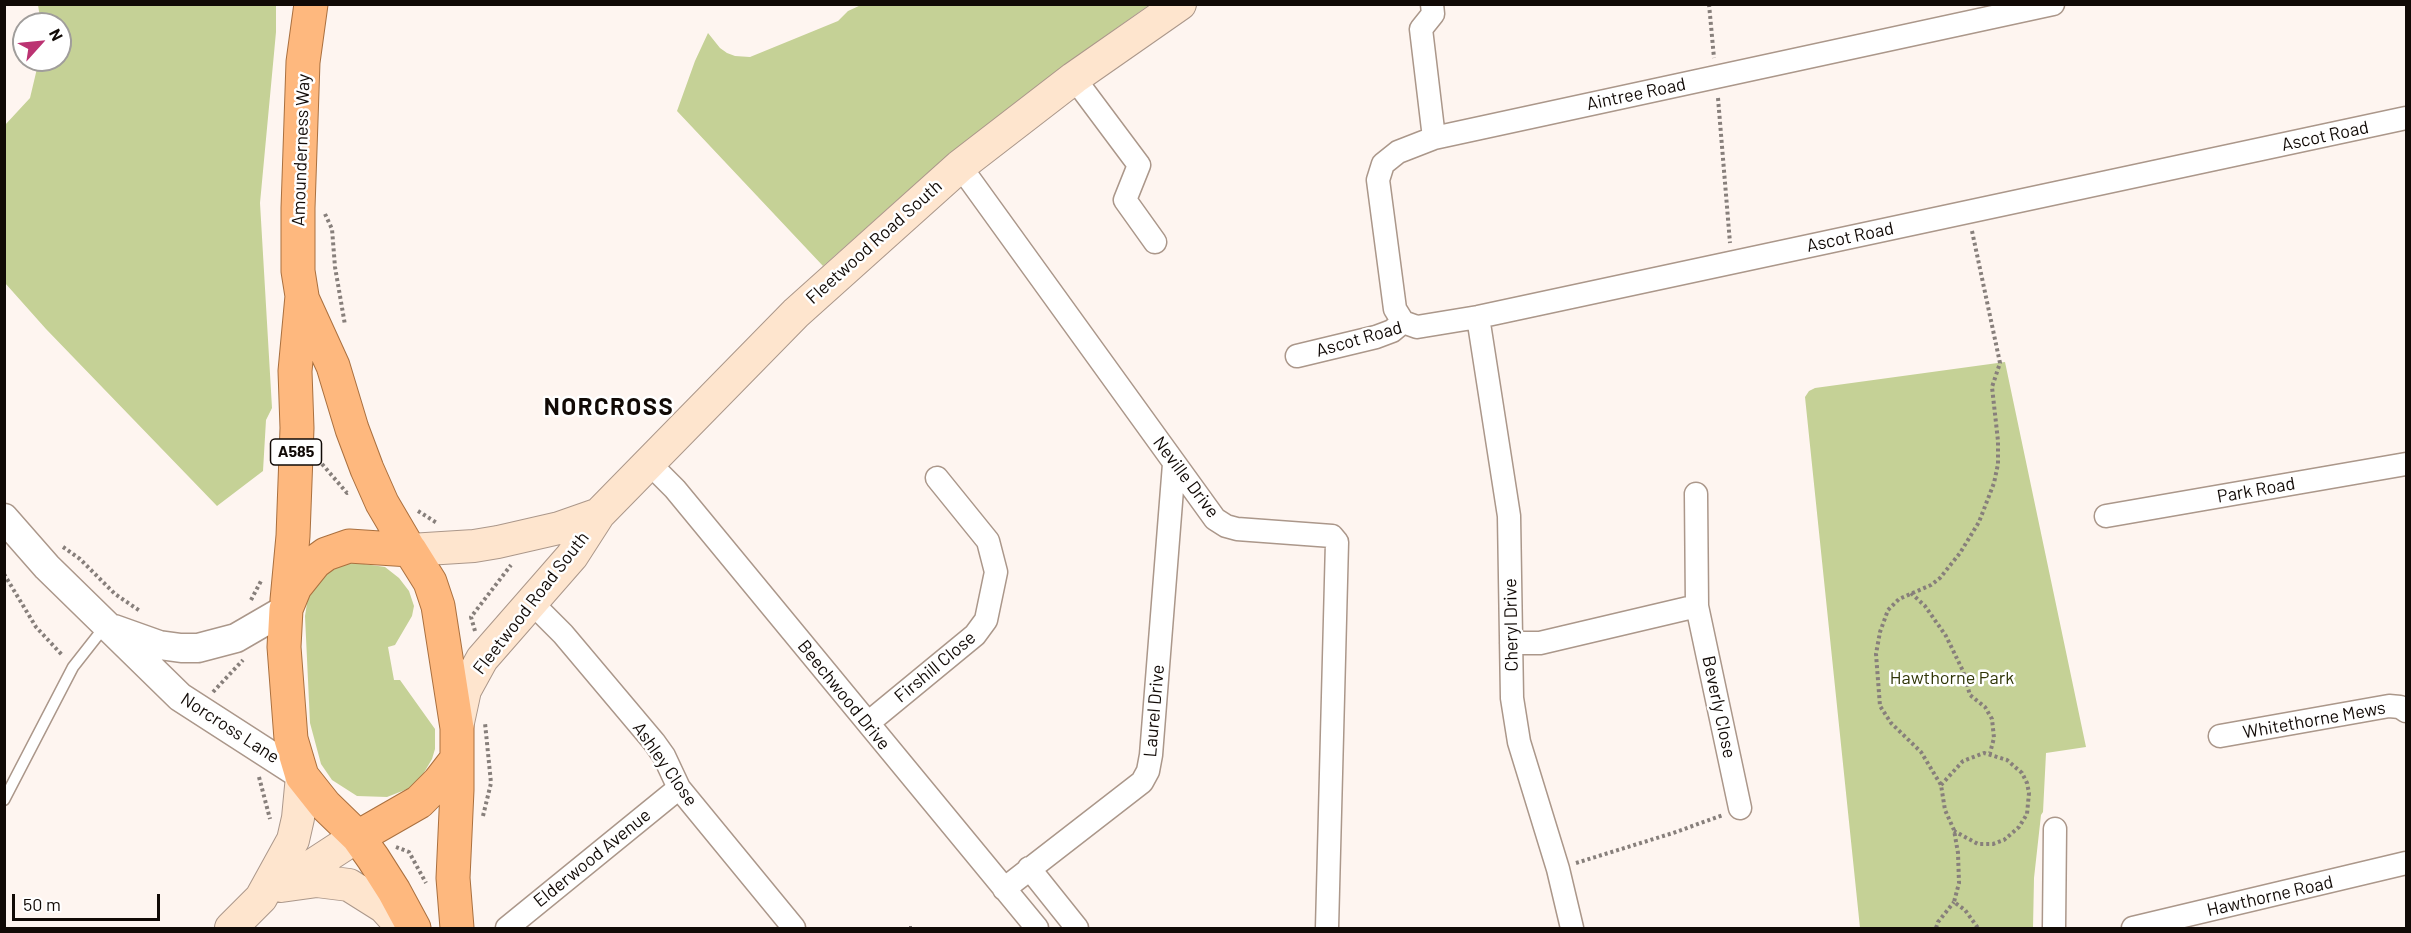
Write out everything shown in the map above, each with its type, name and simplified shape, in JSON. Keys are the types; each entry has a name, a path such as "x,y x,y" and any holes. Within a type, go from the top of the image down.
{"highway":[{"name":"Amounderness Way","path":"286,608 293,536 296,456 295,371 302,297 298,271 303,62 310,4"},
{"name":"Amounderness Way","path":"302,297 333,366 352,429 373,482 382,503 410,550"},
{"name":"A585","path":"414,928 381,869 357,837 324,805 302,776 295,757 288,720 284,647 286,608 295,587 305,573 326,554 349,546 410,550 430,582 438,606 466,735 457,809 453,878 458,928"},
{"path":"357,837 419,802 429,793 466,735"}],"main road":[{"name":"Fleetwood Road South","path":"466,735 465,690 477,667 492,646 572,556 599,514 796,313 960,166 1074,78 1180,4"},
{"name":"Fleetwood Road South","path":"410,550 474,546 510,540 559,528 599,514"},
{"path":"271,892 293,840 298,819 302,776"},
{"path":"233,928 271,892 357,837"},
{"path":"271,892 317,881 349,885 384,907 403,928"}],"street":[{"path":"1432,4 1433,14 1421,29 1434,138"},
{"name":"Aintree Road","path":"1403,322 1395,309 1378,180 1383,164 1398,152 1434,138 2053,4"},
{"path":"1074,78 1138,165 1125,200 1155,242"},
{"name":"Ascot Road","path":"1297,356 1376,337 1392,331 1403,322 1417,327 1478,316 2406,118"},
{"name":"Neville Drive","path":"960,166 1215,519 1226,526 1237,529 1332,536 1337,542 1327,928"},
{"name":"Cheryl Drive","path":"1478,316 1509,516 1512,698 1519,742 1558,869 1572,928"},
{"name":"Beechwood Drive","path":"649,463 675,489 1037,928"},
{"name":"Laurel Drive","path":"1004,889 1142,783 1148,771 1174,464"},
{"name":"Park Road","path":"2106,516 2406,464"},
{"name":"Firshill Close","path":"868,723 975,635 986,620 996,572 988,541 937,478"},
{"name":"Beverly Close","path":"1696,494 1697,606 1740,808"},
{"name":"Norcross Lane","path":"4,518 47,567 150,670 200,711 302,776"},
{"name":"Ashley Close","path":"531,602 563,634 654,742 664,756 679,788 794,928"},
{"path":"1511,643 1540,643 1697,606"},
{"name":"Norcross Lane","path":"108,626 159,645 198,648 236,638 286,608"},
{"name":"Whitethorne Mews","path":"2220,736 2389,706 2400,707 2406,711"},
{"name":"Elderwood Avenue","path":"507,928 679,788"},
{"path":"2054,928 2055,829"},
{"name":"Hawthorne Road","path":"2133,928 2406,863"},
{"path":"1029,868 1077,928"}],"lane":[{"path":"4,800 73,667 108,626"}],"path":[{"path":"1709,4 1734,261"},
{"path":"1936,928 1954,902 1959,883 1958,853 1954,830 1945,810 1941,785 1921,752 1891,723 1880,706 1876,654 1880,632 1888,610 1899,599 1931,585 1940,578 1969,539 1988,502 1998,464 1992,387 2000,363 1969,213"},
{"path":"332,229 345,329"},
{"path":"296,456 317,457 347,493 373,482"},
{"path":"414,507 428,519 446,525"},
{"path":"492,646 474,630 471,617 515,559 510,540"},
{"path":"62,546 80,559 116,594 148,615"},
{"path":"4,574 36,627 73,667"},
{"path":"246,605 262,579"},
{"path":"1911,594 1925,606 1946,636 1963,671 1970,695 1985,708 1992,719 1994,738 1990,753"},
{"path":"200,711 209,696 244,660 236,638"},
{"path":"466,735 491,767 491,783 481,821"},
{"path":"1941,785 1963,761 1977,754 1990,753 2007,760 2022,773 2029,793 2027,814 2019,827 2004,840 1994,844 1978,844 1954,830"},
{"path":"255,770 266,795 271,825"},
{"path":"1558,869 1673,833 1740,808"},
{"path":"1954,902 1965,910 1978,928"}],"green space":[{"path":"38,5 276,5 276,32 260,203 272,408 266,420 263,471 217,506 46,329 5,283 5,125 30,98 36,72 72,72 72,12 39,12"},
{"path":"861,5 1149,5 1090,47 929,172 823,266 677,111 708,33 727,53 750,57 838,21 848,11"},
{"name":"Hawthorne Park","path":"2005,362 2086,747 2046,753 2043,812 2034,878 2033,928 1860,928 1805,397 1815,388"},
{"path":"350,562 385,567 399,578 409,591 414,606 412,616 395,645 388,647 394,680 400,680 435,729 435,749 422,776 410,788 387,797 357,796 332,780 321,764 310,723 305,616 308,597 320,579 335,567"}],"district":[{"name":"NORCROSS","path":"609,407"}]}
